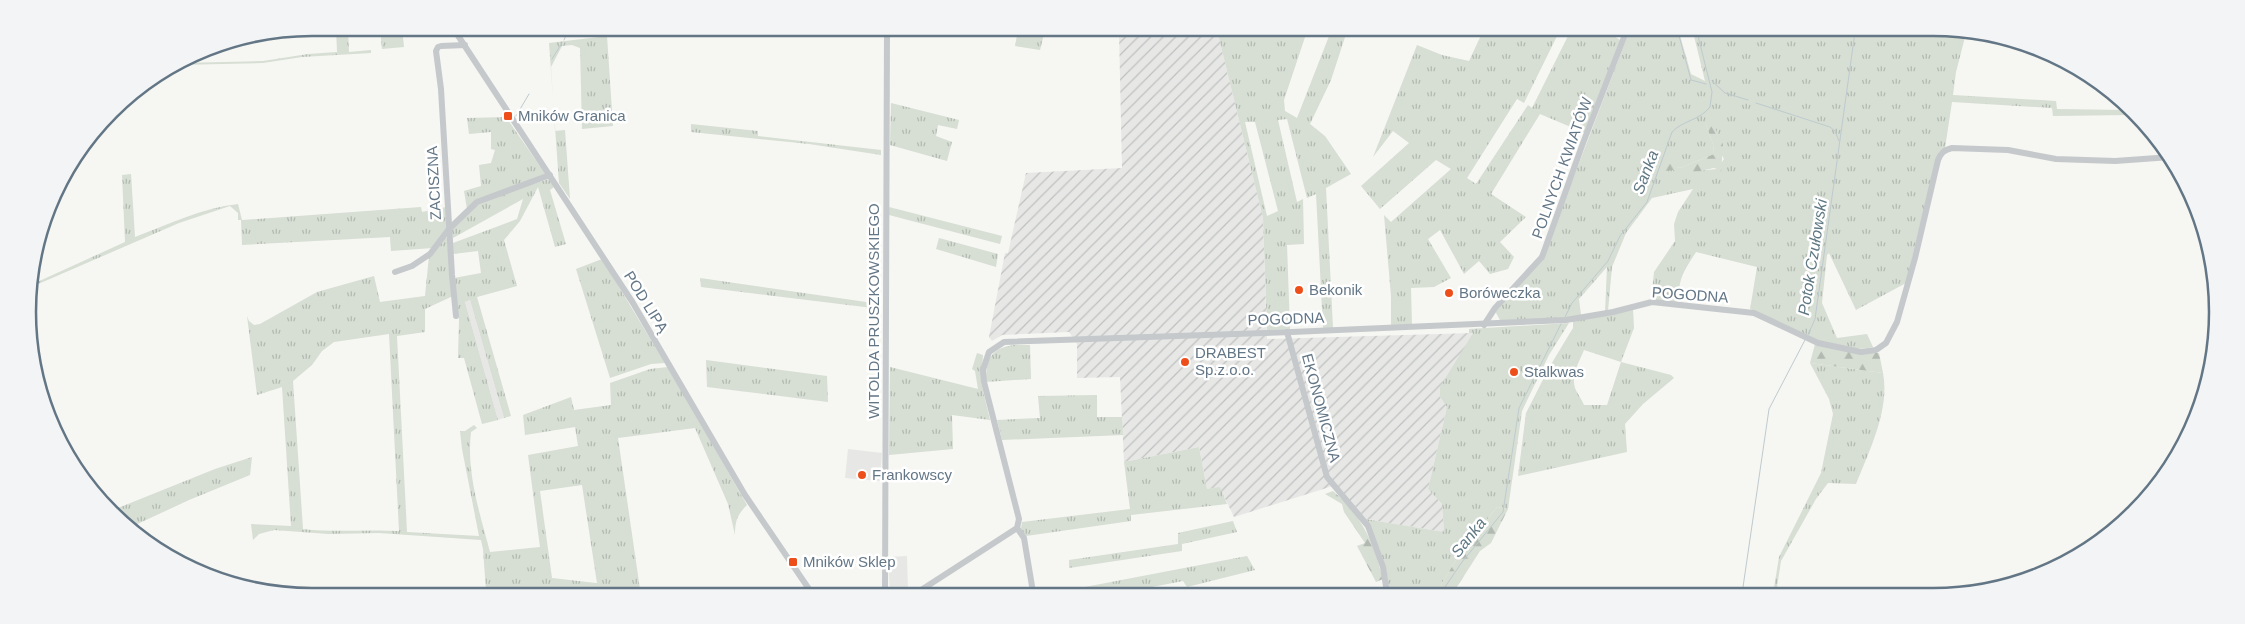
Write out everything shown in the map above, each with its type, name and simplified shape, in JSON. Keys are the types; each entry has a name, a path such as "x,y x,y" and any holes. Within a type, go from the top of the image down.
{"street":[{"name":"POD LIPĄ","path":"458,36 638,311 745,495 808,588"},
{"name":"WITOLDA PRUSZKOWSKIEGO","path":"885,588 887,36"},
{"name":"POLNYCH KWIATÓW","path":"1484,324 1495,308 1542,257 1624,36"},
{"name":"ZACISZNA","path":"456,316 441,89 436,49 441,46 464,45"},
{"name":"POGODNA","path":"1033,588 1024,538 1017,528 1019,519 984,382 983,370 989,352 1004,342 1566,320 1613,312 1652,302 1754,313 1818,343 1861,352 1876,350 1886,342 1897,322 1915,258 1940,154 1952,148 2008,150 2056,159 2115,161 2161,158"},
{"path":"395,272 422,261 430,254 449,229 476,202 550,175"},
{"name":"EKONOMICZNA","path":"1287,332 1327,477 1368,526 1383,567 1386,588"},
{"path":"924,588 1017,528"}],"shaded area":[{"path":"1119,36 1218,36 1263,218 1267,339 1473,333 1440,397 1447,407 1428,489 1442,504 1444,532 1365,519 1336,485 1234,517 1220,488 1207,489 1199,447 1124,462 1120,377 1077,378 1077,344 1069,332 1002,335 992,341 989,337 1005,253 1008,253 1026,173 1122,168"},
{"path":"470,300 504,418 498,420 465,302"},
{"path":"848,449 882,453 880,481 845,478"},
{"path":"907,556 908,588 890,588 888,557"}],"green space":[{"path":"336,36 348,36 349,52 371,50 371,53 302,57 263,63 191,65 195,63 263,61 308,54 337,52"},
{"path":"381,36 403,36 404,47 382,49"},
{"path":"607,36 613,126 582,129 580,48 572,45 562,46 551,67 553,99 549,43"},
{"path":"1017,36 1044,36 1040,50 1015,46"},
{"path":"1218,36 1305,36 1284,100 1285,111 1297,118 1329,36 1345,36 1331,80 1310,124 1325,136 1351,174 1326,188 1333,328 1323,328 1316,194 1307,198 1287,119 1278,120 1297,202 1303,199 1304,244 1287,245 1290,329 1267,330 1263,218","holes":["1245,122 1255,122 1278,211 1267,216"]},
{"path":"1481,36 1557,36 1524,103 1517,99 1467,178 1476,184 1528,105 1532,108 1568,36 1614,36 1620,40 1585,133 1540,114 1491,194 1526,217 1500,242 1514,257 1508,269 1490,274 1479,261 1464,274 1440,230 1428,239 1451,278 1434,287 1411,288 1412,326 1391,326 1391,296 1384,215 1391,222 1451,169 1436,160 1380,209 1361,186 1409,143 1393,131 1373,157 1417,45 1442,55 1469,61"},
{"path":"1627,36 1680,36 1691,74 1705,81 1694,36 1933,36 1965,39 1956,72 1953,95 2056,101 2057,109 2120,110 2126,115 2053,116 2052,108 1952,102 1945,148 1920,225 1906,283 1856,310 1829,253 1827,255 1822,303 1837,338 1867,334 1873,347 1858,349 1826,343 1750,309 1757,267 1696,252 1685,270 1680,283 1679,290 1683,303 1651,300 1654,272 1675,241 1674,224 1678,212 1693,189 1652,198 1626,233 1612,267 1608,311 1605,312 1607,267 1579,299 1581,315 1567,318 1501,322 1495,311 1535,266 1573,179","holes":["1705,122 1724,159 1717,169 1675,173 1674,170 1677,167 1680,168 1714,154 1713,144"]},
{"path":"891,103 959,120 957,129 938,125 936,136 952,142 947,161 890,145"},
{"path":"506,117 546,175 467,209 464,191 481,186 479,165 491,163 495,150 491,149 491,132 469,134 467,118"},
{"path":"1710,118 1723,144 1721,174 1717,173 1717,169 1714,168 1691,173 1675,173 1673,170 1664,171 1668,157 1673,156 1677,167 1680,168 1714,154 1713,144 1705,122 1705,119"},
{"path":"691,124 758,131 758,136 881,150 881,155 809,144 691,132"},
{"path":"565,130 570,199 559,183 555,131"},
{"path":"131,174 135,237 199,213 238,204 242,220 421,207 422,212 446,207 448,229 433,248 391,251 390,237 242,245 241,220 238,220 238,213 230,206 179,223 38,284 38,281 125,242 122,175"},
{"path":"549,179 554,187 550,190 566,244 555,247 538,187 520,221 504,240 517,286 477,297 511,416 504,418 470,300 465,302 498,420 482,424 464,358 458,358 459,319 454,278 481,273 478,251 453,254 453,243 517,219 523,199 453,238 451,230 468,212 488,198"},
{"path":"889,207 1002,236 1000,244 889,215"},
{"path":"445,238 448,238 453,296 425,309 425,332 397,336 407,532 479,536 460,431 465,431 474,425 477,428 471,432 470,447 472,478 490,552 540,547 528,455 578,446 575,427 525,435 523,415 571,397 574,410 611,405 610,383 650,369 668,367 747,505 737,518 735,535 728,504 695,428 618,438 640,588 486,588 481,540 379,533 329,534 274,530 259,534 253,540 251,524 291,526 282,387 257,395 247,316 254,325 260,324 317,292 374,276 380,302 425,296 429,256","holes":["389,334 399,531 303,529 293,381 312,365 322,351 334,342","582,485 597,583 552,578 540,491"]},
{"path":"939,238 998,254 996,267 936,249"},
{"path":"602,259 665,363 651,364 610,378 576,269"},
{"path":"700,278 880,304 881,309 701,287"},
{"path":"1633,309 1634,328 1621,362 1671,375 1674,378 1643,404 1625,424 1627,452 1518,476 1526,413 1550,366 1573,328 1573,320","holes":["1584,350 1621,362 1607,405 1584,405 1576,390 1574,378"]},
{"path":"1569,323 1549,355 1522,411 1508,509 1497,507 1456,560 1439,588 1388,588 1382,555 1365,519 1444,532 1442,504 1428,489 1447,407 1440,397 1440,387 1473,333 1469,333 1469,329"},
{"path":"1815,344 1858,353 1879,353 1883,373 1810,363"},
{"path":"1014,345 1030,345 1031,379 986,382 987,367 991,356 1000,349"},
{"path":"977,353 983,355 981,382 990,420 952,415 953,449 889,455 890,367 978,389 975,371 972,369"},
{"path":"706,360 827,376 828,402 707,387"},
{"path":"1810,363 1883,373 1884,401 1881,416 1856,484 1828,483 1816,499 1781,561 1777,588 1774,588 1779,557 1821,473 1833,414 1829,399"},
{"path":"1097,395 1097,417 1122,417 1123,435 1002,440 997,420 1040,418 1038,396"},
{"path":"1199,447 1207,489 1220,487 1227,504 1131,515 1131,521 1026,536 1021,529 1022,522 1130,509 1124,462"},
{"path":"252,457 250,475 136,524 118,508 215,469"},
{"path":"1333,491 1352,511 1366,531 1383,579 1376,582 1357,546 1365,543 1344,512 1342,504 1325,494"},
{"path":"1497,507 1508,509 1491,543 1480,551 1456,588 1439,588 1456,560"},
{"path":"1233,521 1237,532 1182,544 1182,551 1069,568 1069,560 1178,544 1178,533"},
{"path":"1247,556 1255,570 1187,587 1183,581 1147,588 1080,588"}],"waterway":[{"path":"564,40 566,36"},
{"path":"1679,36 1691,80 1706,84"},
{"name":"Sanka","path":"1565,317 1572,303 1608,261 1620,236 1647,202 1672,132 1701,115 1710,107 1712,92 1698,36"},
{"name":"Potok Czułowski","path":"1808,335 1815,319 1854,36"},
{"path":"552,59 562,43"},
{"path":"1712,81 1725,93 1748,100"},
{"path":"516,116 529,94"},
{"path":"1756,103 1830,127 1835,131 1839,141"},
{"name":"Sanka","path":"1444,588 1462,562 1503,512 1519,408 1561,324"},
{"name":"Potok Czułowski","path":"1743,588 1769,409 1805,340"}],"place":[{"name":"Mników Granica","path":"508,116"},
{"name":"Bekonik","path":"1299,290"},
{"name":"Boróweczka","path":"1449,293"},
{"name":"DRABEST Sp.z.o.o.","path":"1185,362"},
{"name":"Stalkwas","path":"1514,372"},
{"name":"Frankowscy","path":"862,475"},
{"name":"Mników Sklep","path":"793,562"}]}
